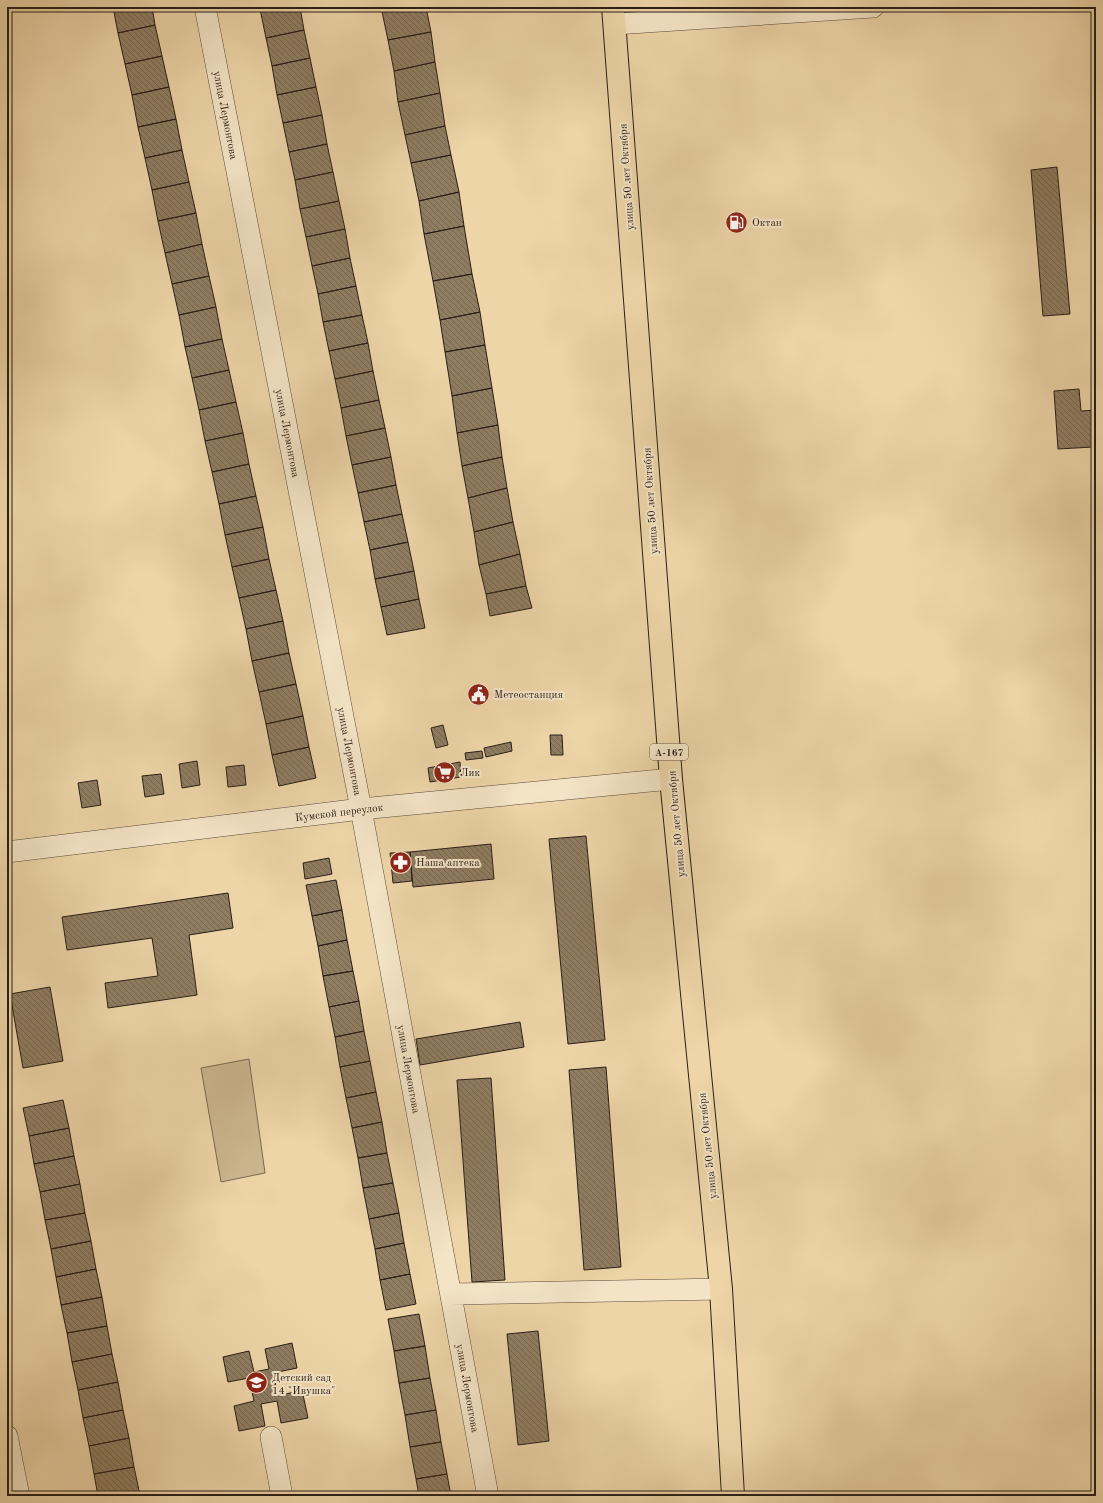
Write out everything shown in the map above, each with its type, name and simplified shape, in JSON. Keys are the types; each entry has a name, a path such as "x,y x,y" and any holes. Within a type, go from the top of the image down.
{"highway":[{"name":"улица 50 лет Октября","path":"614,16 671,779 721,1289 733,1496"}],"street":[{"name":"улица Лермонтова","path":"205,7 361,809 488,1496"},
{"path":"614,16 873,7"},
{"name":"Кумской переулок","path":"7,852 361,809 671,779"},
{"path":"451,1294 721,1289"},
{"path":"7,1436 19,1496"},
{"path":"271,1437 282,1496"}],"shaded area":[{"path":"249,1059 265,1173 221,1182 201,1068"}],"building":[{"path":"113,7 152,7 155,25 118,33"},
{"path":"271,7 300,7 304,30 266,38 260,9"},
{"path":"381,7 426,7 431,32 388,40"},
{"path":"155,25 162,56 125,64 118,33"},
{"path":"304,30 310,58 272,66 266,38"},
{"path":"431,32 435,62 394,71 388,40"},
{"path":"162,56 169,87 132,95 125,64"},
{"path":"310,58 316,87 277,95 272,66"},
{"path":"435,62 440,93 398,102 394,71"},
{"path":"169,87 176,119 138,127 132,95"},
{"path":"316,87 322,115 283,123 277,95"},
{"path":"440,93 445,126 405,135 398,102"},
{"path":"322,115 327,144 289,152 283,123"},
{"path":"176,119 182,150 145,158 138,127"},
{"path":"445,126 451,155 411,163 405,135"},
{"path":"327,144 333,172 295,180 289,152"},
{"path":"182,150 189,182 152,190 145,158"},
{"path":"451,155 459,192 419,201 411,163"},
{"path":"1057,167 1070,314 1043,316 1031,170"},
{"path":"333,172 339,201 300,209 295,180"},
{"path":"189,182 196,213 158,221 152,190"},
{"path":"459,192 464,226 424,234 419,201"},
{"path":"339,201 345,229 306,237 300,209"},
{"path":"196,213 202,244 165,253 158,221"},
{"path":"464,226 472,274 433,281 424,234"},
{"path":"345,229 350,258 312,266 306,237"},
{"path":"202,244 209,276 172,284 165,253"},
{"path":"350,258 356,286 318,294 312,266"},
{"path":"472,274 480,312 440,320 433,281"},
{"path":"209,276 216,307 179,315 172,284"},
{"path":"356,286 362,315 323,322 318,294"},
{"path":"216,307 222,339 185,347 179,315"},
{"path":"480,312 485,345 445,352 440,320"},
{"path":"362,315 368,343 329,351 323,322"},
{"path":"222,339 229,370 192,378 185,347"},
{"path":"368,343 373,371 335,379 329,351"},
{"path":"485,345 492,388 452,396 445,352"},
{"path":"229,370 236,402 199,410 192,378"},
{"path":"373,371 379,400 341,408 335,379"},
{"path":"492,388 498,425 457,433 452,396"},
{"path":"1079,389 1081,411 1096,410 1096,430 1092,431 1093,447 1058,449 1054,391"},
{"path":"379,400 385,428 346,436 341,408"},
{"path":"236,402 243,433 205,441 199,410"},
{"path":"498,425 502,457 462,466 457,433"},
{"path":"385,428 391,457 352,465 346,436"},
{"path":"243,433 249,464 212,472 205,441"},
{"path":"391,457 396,485 358,493 352,465"},
{"path":"502,457 507,488 468,498 462,466"},
{"path":"249,464 256,496 219,504 212,472"},
{"path":"396,485 402,514 364,522 358,493"},
{"path":"507,488 513,522 474,532 468,498"},
{"path":"256,496 263,527 225,535 219,504"},
{"path":"402,514 408,542 370,550 364,522"},
{"path":"513,522 520,554 479,565 474,532"},
{"path":"263,527 269,559 232,567 225,535"},
{"path":"408,542 414,571 375,579 370,550"},
{"path":"520,554 526,586 486,594 479,565"},
{"path":"269,559 276,590 239,598 232,567"},
{"path":"414,571 419,599 381,607 375,579"},
{"path":"526,586 532,608 490,616 486,594"},
{"path":"276,590 283,621 246,629 239,598"},
{"path":"419,599 425,628 387,635 381,607"},
{"path":"283,621 289,653 252,661 246,629"},
{"path":"289,653 296,684 259,692 252,661"},
{"path":"296,684 303,716 266,724 259,692"},
{"path":"303,716 309,747 272,755 266,724"},
{"path":"443,725 448,745 436,748 431,728"},
{"path":"550,735 562,735 563,755 551,755"},
{"path":"511,742 512,751 486,757 484,748"},
{"path":"309,747 316,778 279,786 272,755"},
{"path":"482,751 483,758 466,760 465,753"},
{"path":"197,761 200,785 182,788 179,764"},
{"name":"Лик","path":"460,762 461,777 430,782 428,768"},
{"path":"244,765 246,785 228,787 226,767"},
{"path":"161,774 164,794 145,797 142,776"},
{"path":"97,780 101,805 82,808 78,783"},
{"path":"586,836 605,1040 568,1044 549,839"},
{"path":"491,844 494,879 413,887 410,852"},
{"path":"410,852 412,881 393,883 390,853"},
{"path":"329,858 332,874 305,879 303,863"},
{"path":"336,880 342,910 312,916 306,885"},
{"path":"228,893 233,928 189,935 197,995 108,1008 105,983 158,976 152,938 67,950 62,917"},
{"path":"342,910 347,940 318,946 312,916"},
{"path":"347,940 353,971 323,976 318,946"},
{"path":"353,971 359,1001 329,1007 323,976"},
{"path":"50,987 63,1061 23,1068 10,994"},
{"path":"359,1001 364,1031 335,1037 329,1007"},
{"path":"520,1022 524,1047 420,1065 416,1039"},
{"path":"364,1031 370,1061 340,1067 335,1037"},
{"path":"370,1061 376,1092 346,1098 340,1067"},
{"path":"606,1067 621,1267 584,1270 569,1070"},
{"path":"491,1078 505,1280 472,1282 457,1080"},
{"path":"376,1092 382,1122 352,1128 346,1098"},
{"path":"63,1100 69,1128 29,1136 23,1108"},
{"path":"382,1122 387,1153 358,1158 352,1128"},
{"path":"69,1128 74,1156 34,1164 29,1136"},
{"path":"387,1153 393,1183 363,1188 358,1158"},
{"path":"74,1156 80,1184 40,1192 34,1164"},
{"path":"393,1183 399,1213 369,1219 363,1188"},
{"path":"80,1184 85,1213 45,1220 40,1192"},
{"path":"85,1213 91,1241 51,1249 45,1220"},
{"path":"399,1213 404,1243 375,1249 369,1219"},
{"path":"91,1241 96,1269 56,1277 51,1249"},
{"path":"404,1243 410,1274 380,1280 375,1249"},
{"path":"96,1269 102,1297 61,1305 56,1277"},
{"path":"410,1274 416,1304 386,1310 380,1280"},
{"path":"102,1297 107,1326 67,1333 61,1305"},
{"path":"419,1314 425,1346 394,1351 388,1319"},
{"path":"107,1326 112,1354 72,1362 67,1333"},
{"path":"538,1331 549,1441 518,1445 507,1334"},
{"path":"292,1343 297,1368 273,1373 278,1396 302,1390 308,1418 281,1423 277,1401 261,1404 265,1426 239,1431 234,1406 254,1401 249,1378 228,1382 223,1357 249,1351 254,1372 269,1369 265,1349"},
{"path":"425,1346 430,1378 399,1383 394,1351"},
{"path":"112,1354 118,1382 78,1390 72,1362"},
{"path":"430,1378 436,1410 405,1415 399,1383"},
{"path":"118,1382 123,1410 83,1418 78,1390"},
{"path":"123,1410 129,1438 89,1446 83,1418"},
{"path":"436,1410 441,1442 410,1447 405,1415"},
{"path":"129,1438 134,1467 94,1474 89,1446"},
{"path":"441,1442 447,1474 416,1479 410,1447"},
{"path":"134,1467 140,1495 98,1496 94,1474"},
{"path":"447,1474 451,1496 419,1496 416,1479"}],"place":[{"name":"Октан","path":"737,222"},
{"name":"Метеостанция","path":"478,694"},
{"name":"Лик","path":"445,772"},
{"name":"Наша аптека","path":"400,862"},
{"name":"Детский сад 14 \"Ивушка\"","path":"256,1383"}]}
